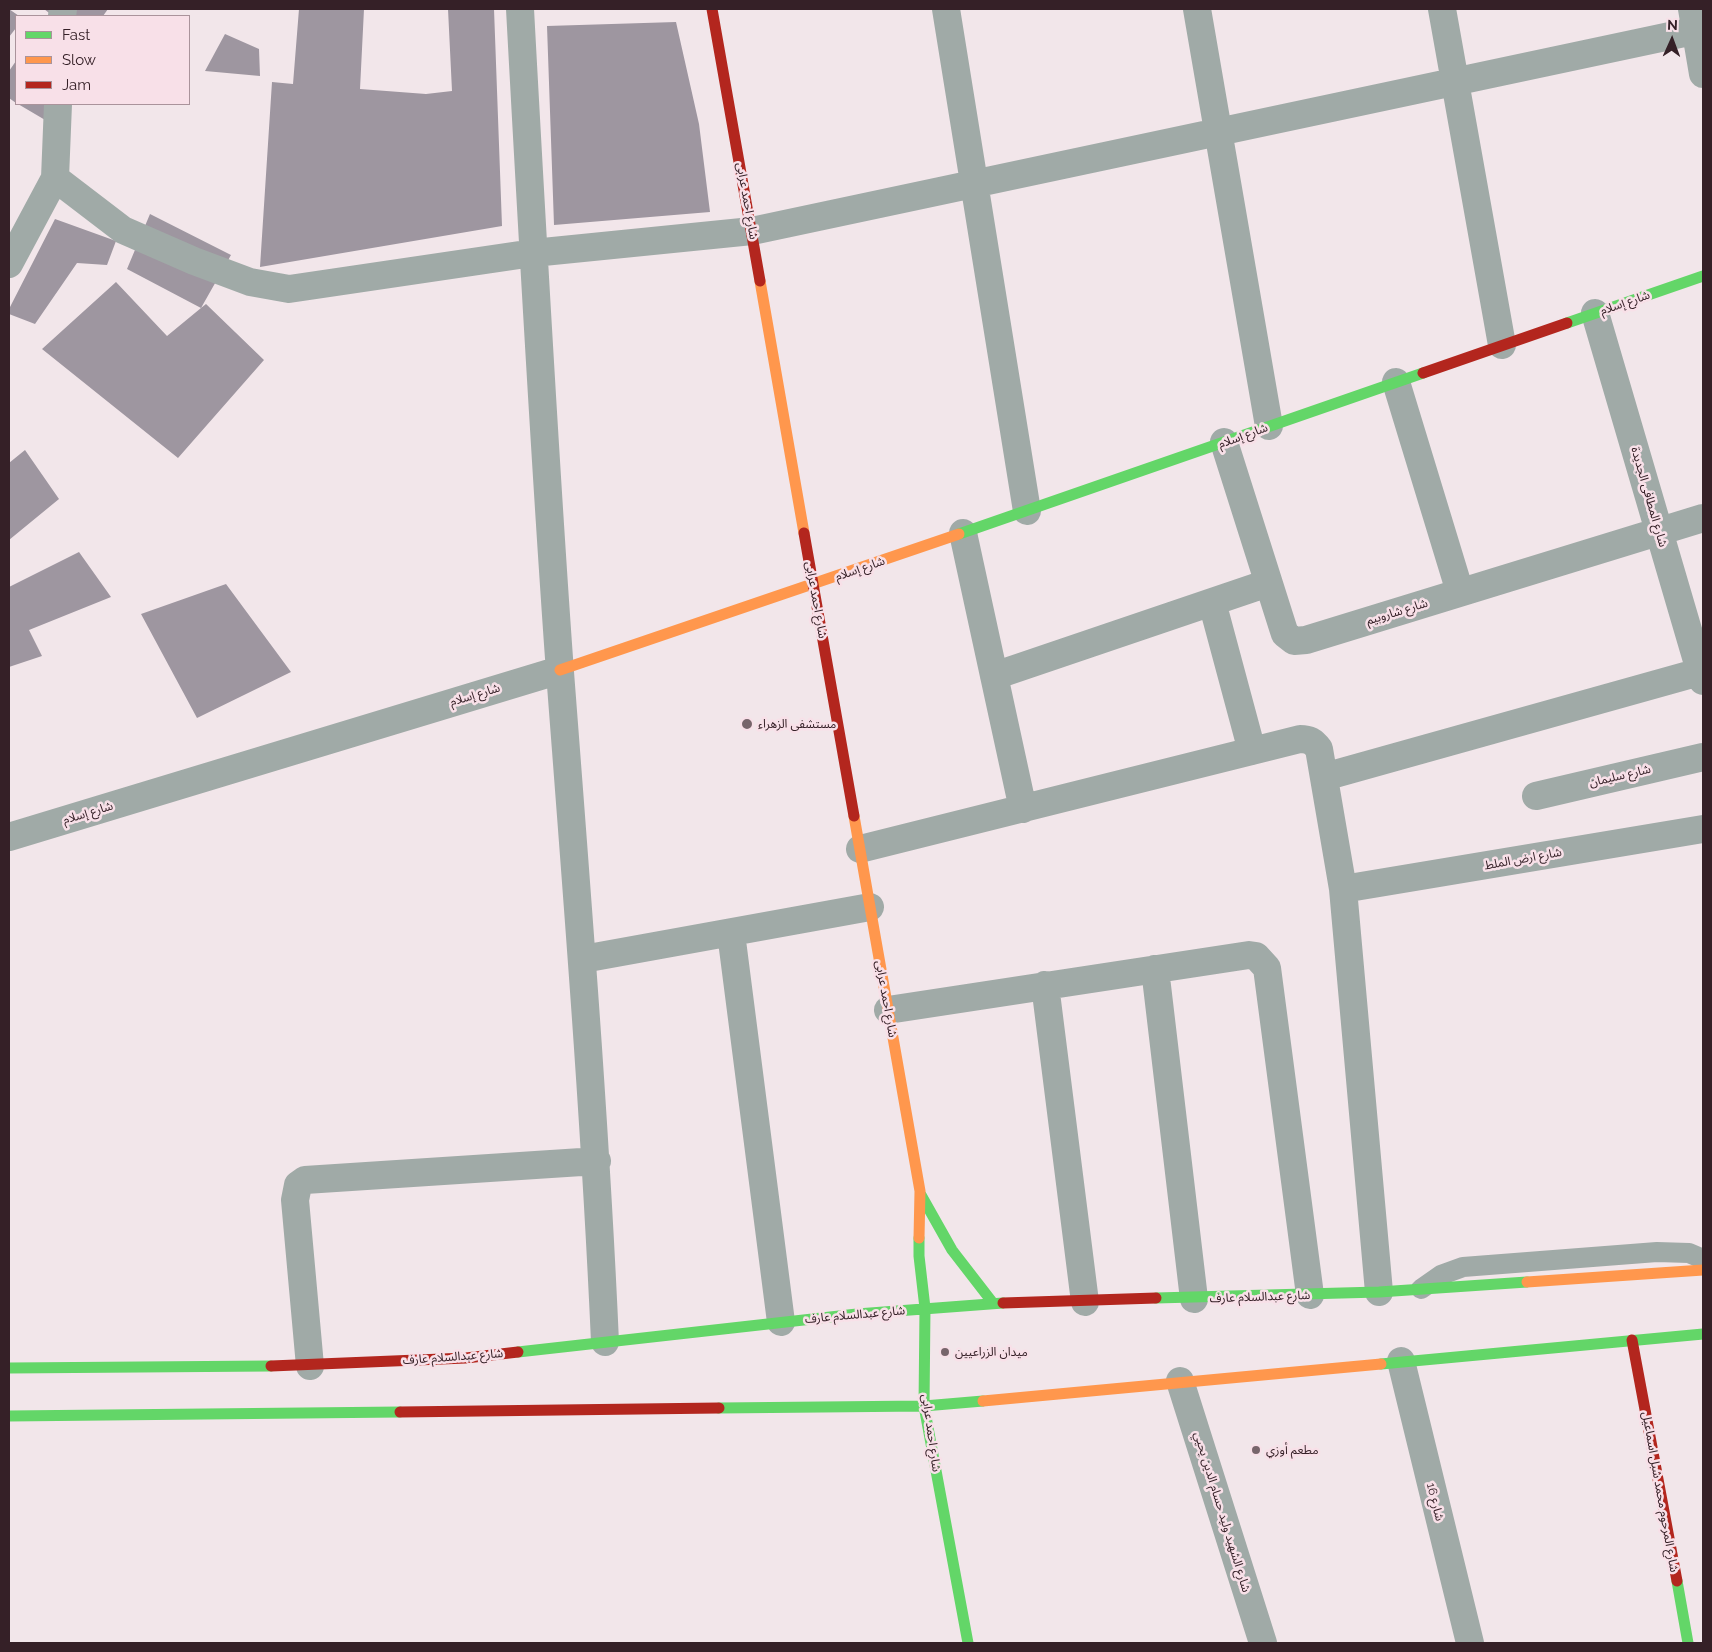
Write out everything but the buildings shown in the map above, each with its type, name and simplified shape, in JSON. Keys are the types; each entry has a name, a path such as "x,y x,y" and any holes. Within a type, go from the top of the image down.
{"main road":[{"name":"شارع احمد عرابى","path":"712,9 920,1191 919,1256 925,1308 924,1406 968,1643"},
{"name":"شارع إسلام","path":"560,670 813,585 1703,276"},
{"name":"شارع احمد عرابى","path":"920,1191 952,1250 971,1278 993,1303"},
{"name":"شارع عبدالسلام عارف","path":"9,1368 310,1366 466,1358 781,1322 993,1303 1194,1299 1379,1292 1703,1270"},
{"path":"9,1416 924,1406 1703,1334"},
{"name":"شارع المرحوم محمد شبل اسماعيل","path":"1632,1340 1688,1643"}],"street":[{"path":"520,9 533,253 560,670 597,1161 605,1342"},
{"path":"946,9 1027,511"},
{"path":"1197,9 1269,426"},
{"path":"1442,9 1502,345"},
{"path":"55,178 123,230 194,261 250,282 289,289 533,253 752,231 1455,82 1697,23 1703,74"},
{"path":"9,264 55,178 58,105"},
{"name":"شارع المطافى الجديدة","path":"1595,313 1702,675"},
{"path":"1396,382 1460,592"},
{"name":"شارع شاروبيم","path":"1224,442 1285,634 1294,641 1306,640 1703,518"},
{"path":"963,533 1023,809"},
{"path":"994,676 1268,583"},
{"path":"1212,602 1252,751"},
{"name":"شارع إسلام","path":"9,837 560,670"},
{"path":"1324,777 1702,675"},
{"path":"860,849 1252,751 1308,739 1319,749 1343,889 1379,1292"},
{"name":"شارع سليمان","path":"1536,796 1703,756"},
{"name":"شارع ارض الملط","path":"1343,889 1703,829"},
{"path":"583,959 870,907"},
{"path":"731,932 781,1322"},
{"path":"888,1010 1248,955 1256,956 1263,960 1267,968 1310,1295"},
{"path":"1155,968 1194,1299"},
{"path":"1045,985 1085,1302"},
{"path":"310,1366 294,1200 298,1185 304,1180 597,1161"},
{"name":"شارع 16","path":"1401,1361 1470,1643"},
{"name":"شارع الشهيد وليد حسام الدين يحيي","path":"1180,1381 1263,1643"}],"lane":[{"path":"1417,1290 1441,1275 1463,1267 1657,1252 1689,1253 1703,1259"}],"traffic: fast":[{"path":"1567,323 1703,276"},
{"path":"959,534 1423,373"},
{"path":"921,1195 952,1250 993,1303"},
{"path":"919,1238 919,1256 925,1308 924,1406 968,1643"},
{"path":"1156,1298 1379,1292 1527,1282"},
{"path":"518,1352 857,1314 1003,1303"},
{"path":"1381,1364 1703,1334"},
{"path":"9,1368 271,1366"},
{"path":"719,1408 924,1406 983,1401"},
{"path":"9,1416 400,1412"},
{"path":"1677,1581 1688,1643"}],"traffic: slow":[{"path":"760,281 804,533"},
{"path":"560,670 959,534"},
{"path":"854,816 920,1191 919,1238"},
{"path":"1527,1282 1703,1270"},
{"path":"983,1401 1381,1364"}],"traffic: jam":[{"path":"712,9 760,281"},
{"path":"1423,373 1567,323"},
{"path":"804,533 854,816"},
{"path":"1003,1303 1156,1298"},
{"path":"1632,1340 1677,1581"},
{"path":"271,1366 466,1358 518,1352"},
{"path":"400,1412 719,1408"}],"place":[{"name":"مستشفى الزهراء","path":"747,724"},
{"name":"ميدان الزراعيين","path":"945,1352"},
{"name":"مطعم أوزي","path":"1256,1450"}]}
